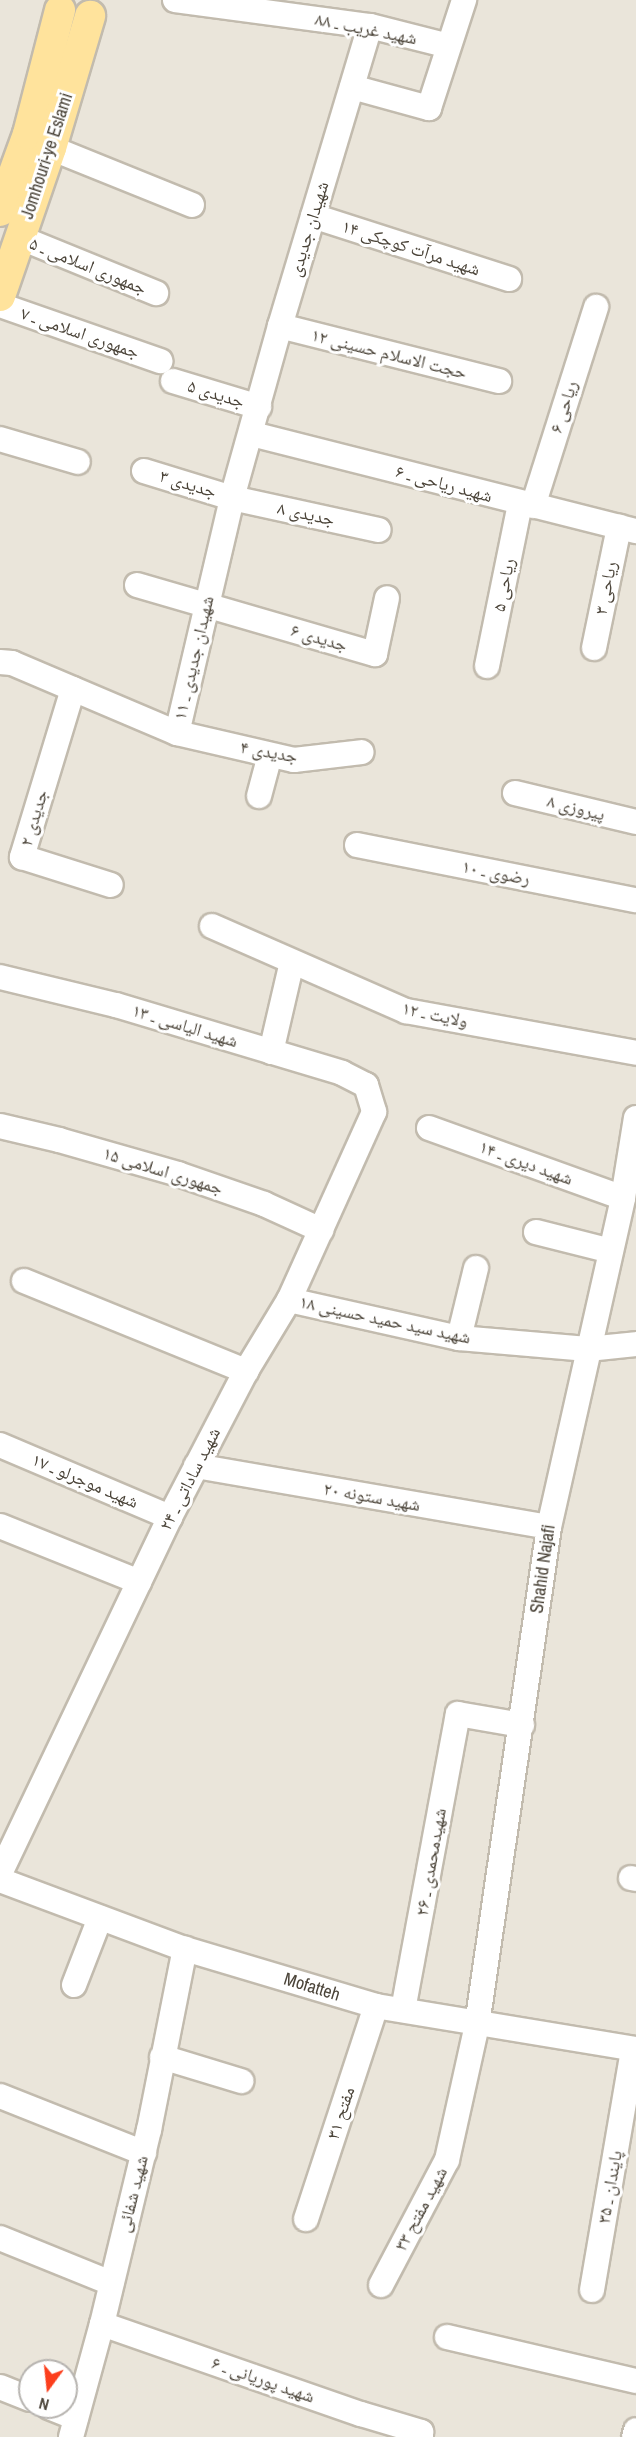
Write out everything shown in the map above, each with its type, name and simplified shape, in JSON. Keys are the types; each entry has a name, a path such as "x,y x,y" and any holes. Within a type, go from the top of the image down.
{"main road":[{"path":"57,5 75,17 98,8"},
{"name":"Jomhouri-ye Eslami","path":"3,195 28,134 57,5"},
{"name":"Jomhouri-ye Eslami","path":"0,296 98,8"}],"street":[{"name":"شهید غریب ـ ۸۸","path":"175,0 370,26 449,46"},
{"path":"352,87 429,108 464,0"},
{"name":"شهیدان جدیدی","path":"252,434 280,326 370,26"},
{"path":"51,148 192,205"},
{"name":"شهید مرآت کوچکی ۱۴","path":"313,216 509,279"},
{"name":"جمهوری اسلامی ـ ۵","path":"21,238 156,293"},
{"name":"جمهوری اسلامی ـ ۷","path":"0,305 166,371"},
{"name":"ریاحی ۶","path":"526,505 596,308"},
{"name":"حجت الاسلام حسینی ۱۲","path":"280,326 499,381"},
{"name":"جدیدی ۵","path":"166,371 259,408"},
{"name":"شهید ریاحی ـ ۶","path":"252,434 627,529"},
{"name":"شهیدان جدیدی ـ ۱۱","path":"0,662 12,663 177,733 232,498 252,434"},
{"path":"0,439 78,462"},
{"name":"جدیدی ۳","path":"144,471 232,498"},
{"name":"جدیدی ۸","path":"232,498 379,530"},
{"name":"ریاحی ۵","path":"487,666 526,505"},
{"name":"ریاحی ۳","path":"594,648 627,529"},
{"path":"137,585 207,605"},
{"name":"جدیدی ۶","path":"207,605 375,654 387,598"},
{"name":"جدیدی ۲","path":"74,689 22,857 111,885"},
{"name":"جدیدی ۴","path":"177,733 294,760 362,752"},
{"path":"260,796 270,755"},
{"name":"پیروزی ۸","path":"515,793 636,822"},
{"name":"رضوی ـ ۱۰","path":"357,845 636,900"},
{"name":"ولایت ـ ۱۲","path":"212,926 406,1011 636,1053"},
{"path":"271,1052 292,962"},
{"name":"شهید الیاسی ـ ۱۳","path":"0,977 116,1005 342,1073 366,1085"},
{"name":"شهید ساداتی ـ ۲۴","path":"0,1873 170,1517 246,1371 289,1300 374,1112 366,1085"},
{"name":"Shahid Najafi","path":"477,2025 549,1527 633,1154 636,1118"},
{"name":"جمهوری اسلامی ۱۵","path":"0,1126 178,1174 264,1204 321,1230"},
{"name":"شهید دیری ـ ۱۴","path":"429,1128 623,1198"},
{"path":"536,1232 611,1251"},
{"path":"459,1338 476,1268"},
{"path":"24,1281 246,1371"},
{"name":"شهید سید حمید حسینی ۱۸","path":"289,1300 459,1338 588,1349 636,1344"},
{"name":"شهید موجرلو ـ ۱۷","path":"0,1445 170,1517"},
{"name":"شهید ستونه ۲۰","path":"196,1466 549,1527"},
{"path":"0,1526 139,1582"},
{"name":"شهیدمحمدی ـ ۲۶","path":"403,2010 458,1714 522,1725"},
{"name":"Mofatteh","path":"0,1880 184,1949 376,2006 477,2025 635,2049"},
{"path":"74,1985 100,1918"},
{"name":"شهید شفائی","path":"73,2427 102,2324 144,2153 184,1949"},
{"name":"مفتح ۳۱","path":"306,2219 376,2006"},
{"name":"شهید مفتح ۳۳","path":"381,2285 447,2160 477,2025"},
{"name":"پایندان ـ ۳۵","path":"592,2290 635,2049"},
{"path":"162,2057 242,2081"},
{"path":"0,2096 144,2153"},
{"path":"0,2238 111,2283"},
{"name":"شهید پوریانی ـ ۶","path":"102,2324 360,2414 421,2432 421,2437"},
{"path":"447,2337 636,2381"},
{"path":"0,2387 18,2394"},
{"path":"634,2437 636,2430"}],"shaded area":[{"path":"0,0 636,0 636,2437 0,2437"}]}
